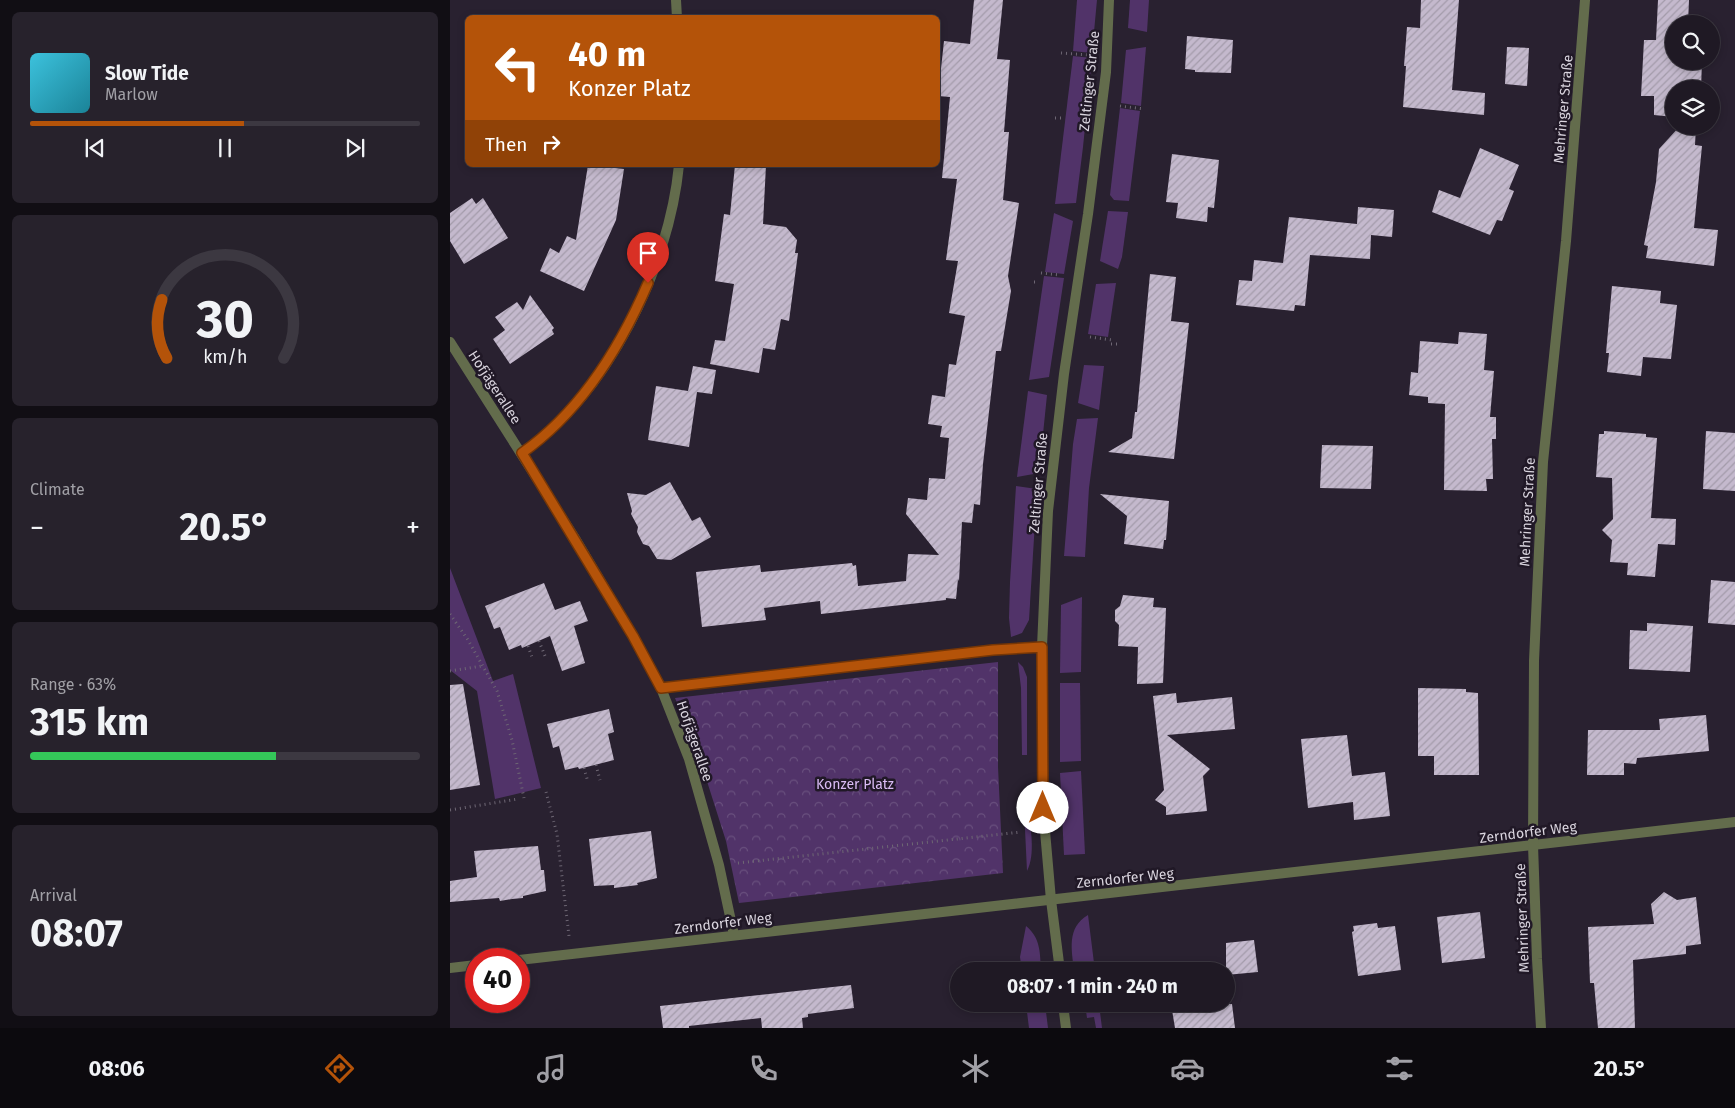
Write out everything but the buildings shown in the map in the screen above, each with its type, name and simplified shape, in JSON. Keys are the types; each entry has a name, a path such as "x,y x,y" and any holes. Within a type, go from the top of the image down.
{"street":[{"path":"676,0 677,15"},
{"name":"Zeltinger Straße","path":"1059,962 1043,808 1042,647 1048,511 1063,380 1088,214 1106,57 1109,0"},
{"name":"Mehringer Straße","path":"1541,1028 1536,959 1533,845 1534,661 1543,462 1566,241 1585,0"},
{"path":"522,453 539,441 577,401 620,340 657,266 667,230 679,167"},
{"name":"Hofjägerallee","path":"450,342 522,453 633,636 661,688 689,759 719,865 734,935"},
{"path":"661,688 993,650 1042,647"},
{"name":"Zerndorfer Weg","path":"530,959 1735,822"},
{"path":"450,968 465,966"},
{"path":"1065,1012 1066,1028"}],"path":[{"path":"1062,53 1106,57"},
{"path":"1056,118 1062,118"},
{"path":"1034,282 1039,282"},
{"path":"1111,344 1117,344"},
{"path":"450,614 468,640 497,691 512,740 524,798"},
{"path":"538,641 544,656"},
{"path":"528,646 533,660"},
{"path":"450,671 482,666"},
{"path":"596,765 600,780"},
{"path":"584,768 588,782"},
{"path":"546,792 557,834 571,954"},
{"path":"450,810 518,799"},
{"path":"740,863 1021,832"}],"green space":[{"path":"1077,0 1097,0 1092,53 1073,51"},
{"path":"1130,0 1149,0 1147,32 1128,28"},
{"path":"1146,47 1141,106 1121,103 1126,50"},
{"path":"1073,56 1092,58 1083,147 1076,203 1055,204"},
{"path":"1120,108 1140,111 1129,201 1114,200 1110,195"},
{"path":"1108,211 1128,212 1122,257 1118,269 1100,261"},
{"path":"1054,213 1073,221 1064,274 1045,272"},
{"path":"1044,276 1064,278 1049,377 1029,380"},
{"path":"1116,283 1108,337 1088,334 1096,284"},
{"path":"1084,365 1104,366 1099,410 1078,403"},
{"path":"1028,391 1047,395 1039,473 1017,477"},
{"path":"1098,418 1089,488 1085,557 1064,556 1073,444 1077,419"},
{"path":"1016,486 1037,489 1029,620 1022,633 1011,637 1009,618 1010,582"},
{"path":"450,568 493,681 513,674 541,788 495,799 477,691 450,670"},
{"path":"1082,597 1081,672 1060,673 1061,605"},
{"name":"Konzer Platz","path":"998,662 998,767 1003,873 739,903 726,841 698,753 675,698"},
{"path":"1018,662 1023,667 1027,677 1027,755 1022,755 1021,688"},
{"path":"1060,683 1080,683 1081,761 1060,762"},
{"path":"1081,771 1085,854 1064,855 1060,773"},
{"path":"1024,809 1029,809 1032,841 1030,864 1027,871"},
{"path":"1088,915 1094,962 1073,962 1073,933 1081,920"},
{"path":"1026,926 1035,936 1040,952 1041,962 1021,962"},
{"path":"1027,1012 1046,1012 1048,1028 1029,1028"},
{"path":"1086,1012 1100,1012 1102,1028 1096,1028 1094,1017 1087,1018"}],"route":[{"path":"648,283 620,340 596,376 559,421 539,441 522,453 633,636 661,688 993,650 1042,647 1043,808"}]}
